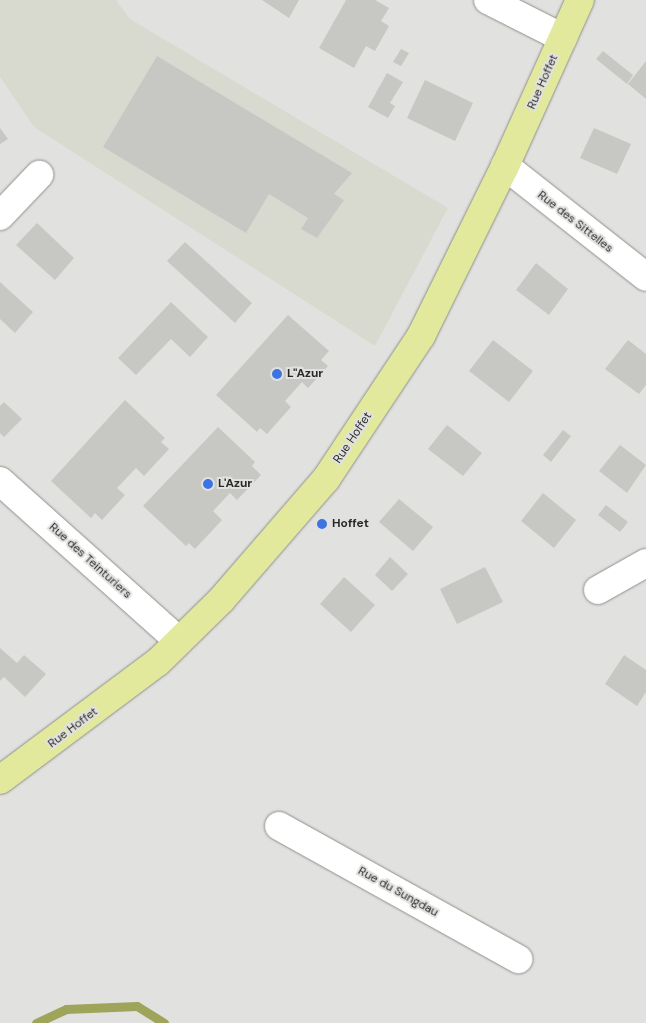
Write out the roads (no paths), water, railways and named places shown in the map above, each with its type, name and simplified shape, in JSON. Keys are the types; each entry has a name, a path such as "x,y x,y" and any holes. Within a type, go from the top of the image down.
{"main road":[{"name":"Rue Hoffet","path":"0,780 101,707 179,641 222,598 326,479 421,336 505,166 580,0"}],"street":[{"path":"488,0 563,38"},
{"name":"Rue des Sittelles","path":"505,166 646,277"},
{"path":"0,215 39,175"},
{"name":"Rue des Teinturiers","path":"0,481 179,641"},
{"path":"598,590 646,563"},
{"name":"Rue du Sungdau","path":"279,826 518,959"}],"waterway":[{"path":"36,1023 66,1009 137,1006 164,1023"}],"place":[{"name":"L\"Azur","path":"277,374"},
{"name":"L'Azur","path":"208,484"},
{"name":"Hoffet","path":"322,524"}]}
